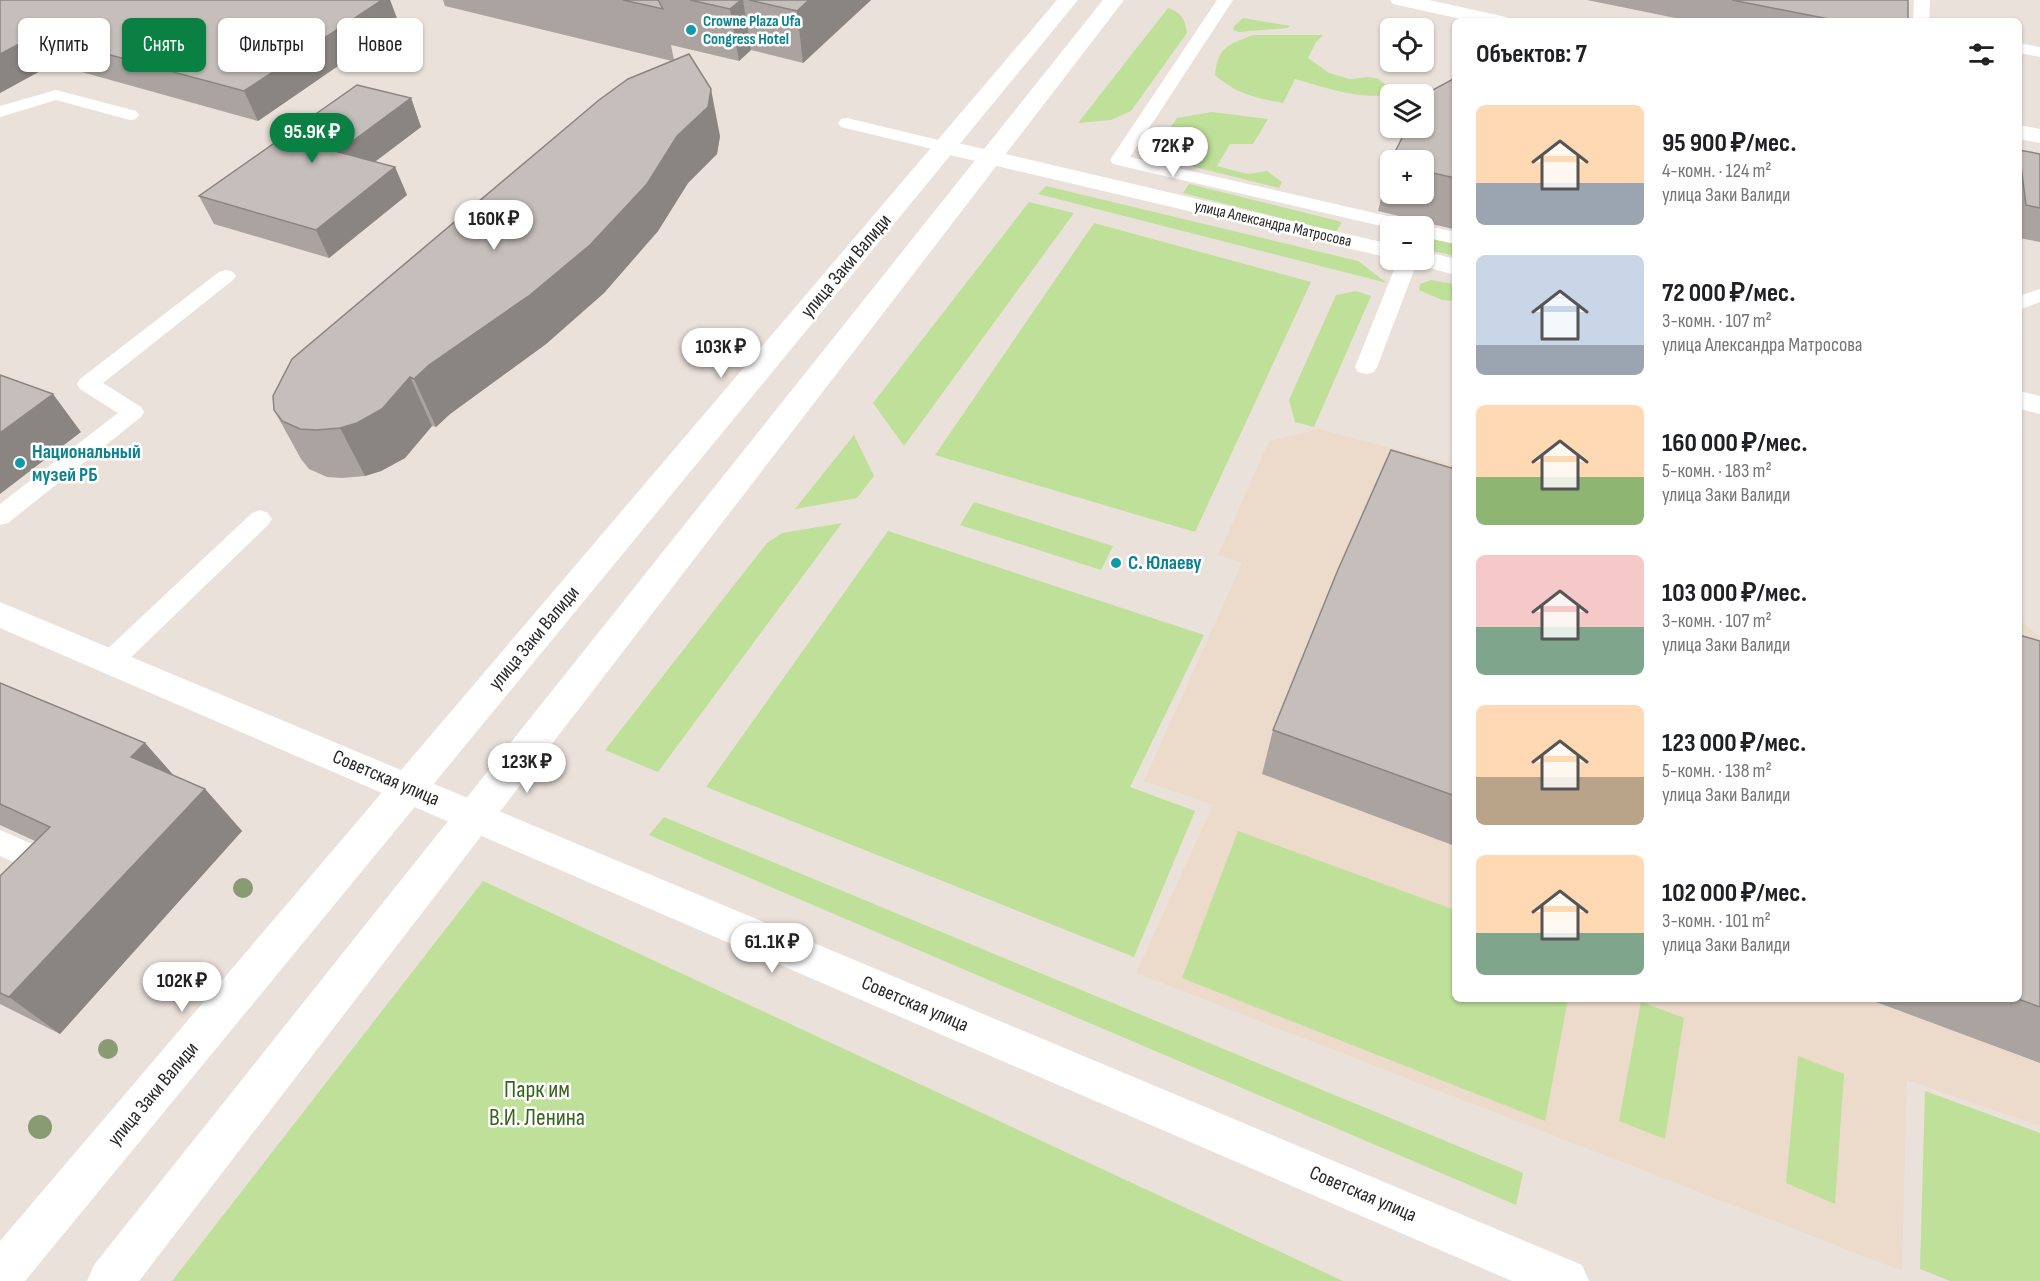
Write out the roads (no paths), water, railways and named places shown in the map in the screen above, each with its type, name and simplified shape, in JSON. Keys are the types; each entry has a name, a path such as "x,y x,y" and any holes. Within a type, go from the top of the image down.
{"main road":[{"name":"улица Заки Валиди","path":"1,1272 1068,0"},
{"path":"110,1281 476,817 1114,0"},
{"path":"1400,0 1485,18"},
{"path":"2022,133 2040,136"},
{"name":"улица Александра Матросова","path":"945,147 1380,249"},
{"path":"1434,262 1452,266"},
{"name":"Советская улица","path":"0,614 1566,1281"}],"lane":[{"path":"1225,0 1119,160 1380,220"},
{"path":"1921,18 1922,0"},
{"path":"2022,49 2040,52"},
{"path":"0,112 56,95 130,115"},
{"path":"847,123 945,147"},
{"path":"1434,233 1452,237"},
{"path":"1366,366 1404,270"},
{"path":"0,517 133,412 88,384 226,276"},
{"path":"2022,303 2040,295"},
{"path":"111,661 260,519"},
{"path":"0,842 66,872 49,889"}],"place":[{"name":"Crowne Plaza Ufa Congress Hotel","path":"691,30"},
{"name":"Национальный музей РБ","path":"20,463"},
{"name":"С. Юлаеву","path":"1116,563"}],"park label":[{"name":"Парк им В.И. Ленина","path":"537,1103"}]}
